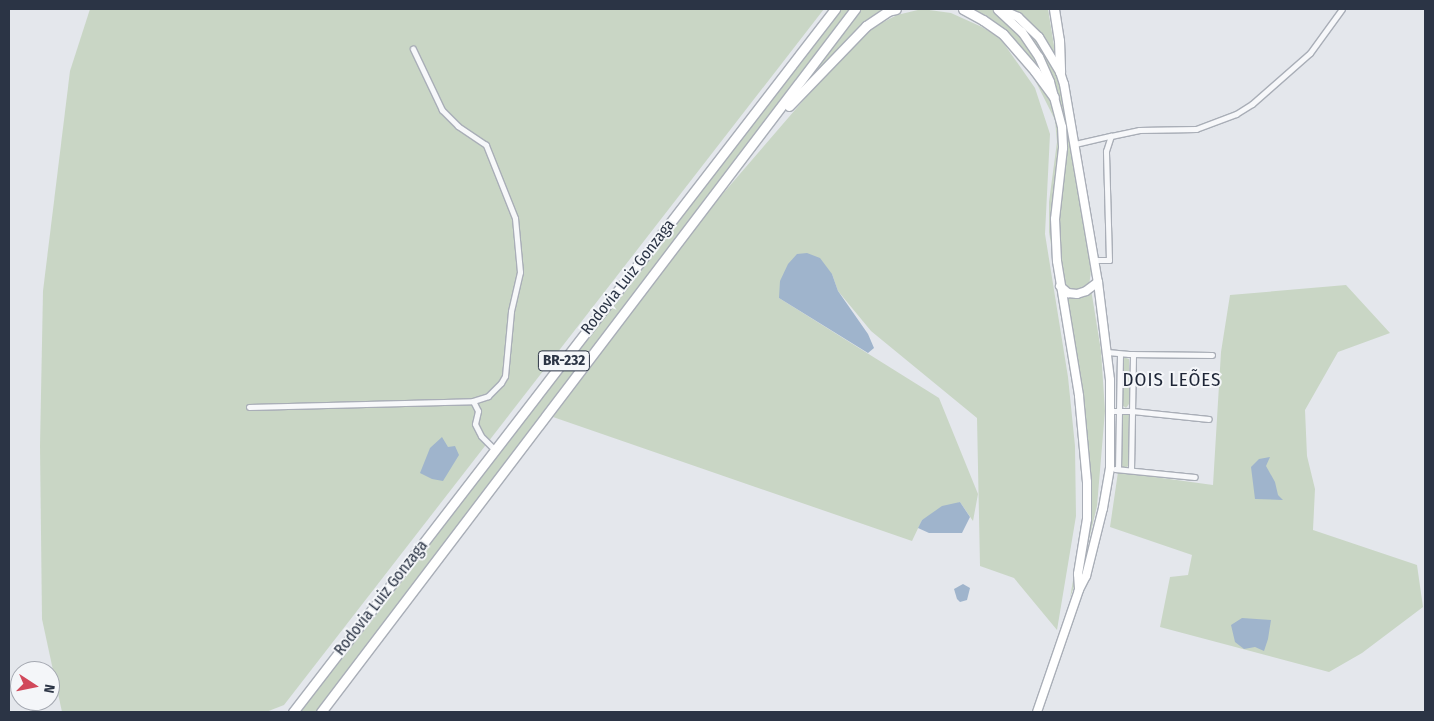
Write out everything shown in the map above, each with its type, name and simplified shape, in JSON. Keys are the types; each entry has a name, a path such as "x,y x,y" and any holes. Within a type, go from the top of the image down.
{"highway":[{"name":"Rodovia Luiz Gonzaga","path":"293,712 835,9"},
{"name":"Rodovia Luiz Gonzaga","path":"321,712 856,9"},
{"path":"764,131 866,26 888,11 896,9"},
{"path":"963,9 984,20 1003,34 1027,61 1054,97"},
{"path":"1054,9 1060,40 1060,72"}],"main road":[{"path":"998,9 1018,28 1031,44 1046,69 1062,126 1063,148 1055,219 1060,286 1079,396 1086,458 1087,519 1078,574 1079,590"},
{"path":"998,9 1018,17 1029,26 1043,43 1060,72 1067,98 1098,282 1107,352 1111,411 1114,469 1086,576 1079,590 1037,712"},
{"path":"1060,286 1068,293 1077,294 1086,291 1098,282"}],"street":[{"path":"1075,144 1138,130 1196,129 1236,114 1252,104 1310,53 1342,9"},
{"path":"249,407 472,401 488,396 497,389 505,376 511,311 520,272 516,223 486,145 458,126 442,110 413,49"},
{"path":"1094,260 1109,260 1106,151 1112,136"},
{"path":"1107,352 1120,354 1212,355"},
{"path":"1120,354 1120,410 1114,469 1195,477"},
{"path":"1131,470 1133,354"},
{"path":"472,401 478,411 475,424 482,436 495,450"},
{"path":"1111,411 1120,410 1209,419"}],"green space":[{"path":"90,9 824,9 284,705 266,712 62,712 60,703 60,661 51,661 42,619 40,446 43,291 70,71"},
{"path":"835,9 855,9 318,712 294,712"},
{"path":"858,9 893,9 866,26 811,76"},
{"path":"922,9 951,13 982,27 1000,38 1035,88 1050,134 1045,234 1068,377 1075,446 1076,516 1057,630 1014,578 980,566 977,418 871,331 838,291 832,274 779,298 939,398 978,494 973,521 960,502 922,520 912,541 553,417 714,204 820,81 868,30 897,15"},
{"path":"965,9 1048,9 1091,271 1089,286 1085,292 1075,294 1059,288 1074,297 1086,294 1091,289 1101,351 1105,411 1097,506 1085,556 1070,598 1085,510 1085,459 1049,232 1049,202 1057,142 1055,120 1026,62 1002,35"},
{"path":"1346,285 1390,333 1338,352 1305,410 1307,456 1315,489 1313,530 1417,565 1423,607 1362,653 1329,672 1160,627 1170,577 1188,575 1192,555 1110,527 1118,472 1213,485 1221,352 1230,295"},
{"path":"1123,357 1129,359 1129,404 1126,408 1122,405"},
{"path":"1124,413 1129,414 1128,466 1126,468 1120,466 1121,415"}],"water":[{"path":"807,253 820,258 832,274 838,291 868,334 874,348 868,353 779,298 780,281 788,264 797,254"},
{"path":"442,437 448,447 455,446 459,455 443,481 432,479 420,473 430,448"},
{"path":"1270,457 1266,466 1275,482 1278,495 1283,500 1255,499 1251,467 1259,459"},
{"path":"960,502 970,517 962,533 929,533 918,528 922,520 942,506"},
{"path":"963,584 970,588 967,600 960,602 954,589"},
{"path":"1242,618 1271,620 1264,651 1255,647 1244,649 1235,642 1231,625"}],"district":[{"name":"DOIS LEÕES","path":"1172,380"}]}
